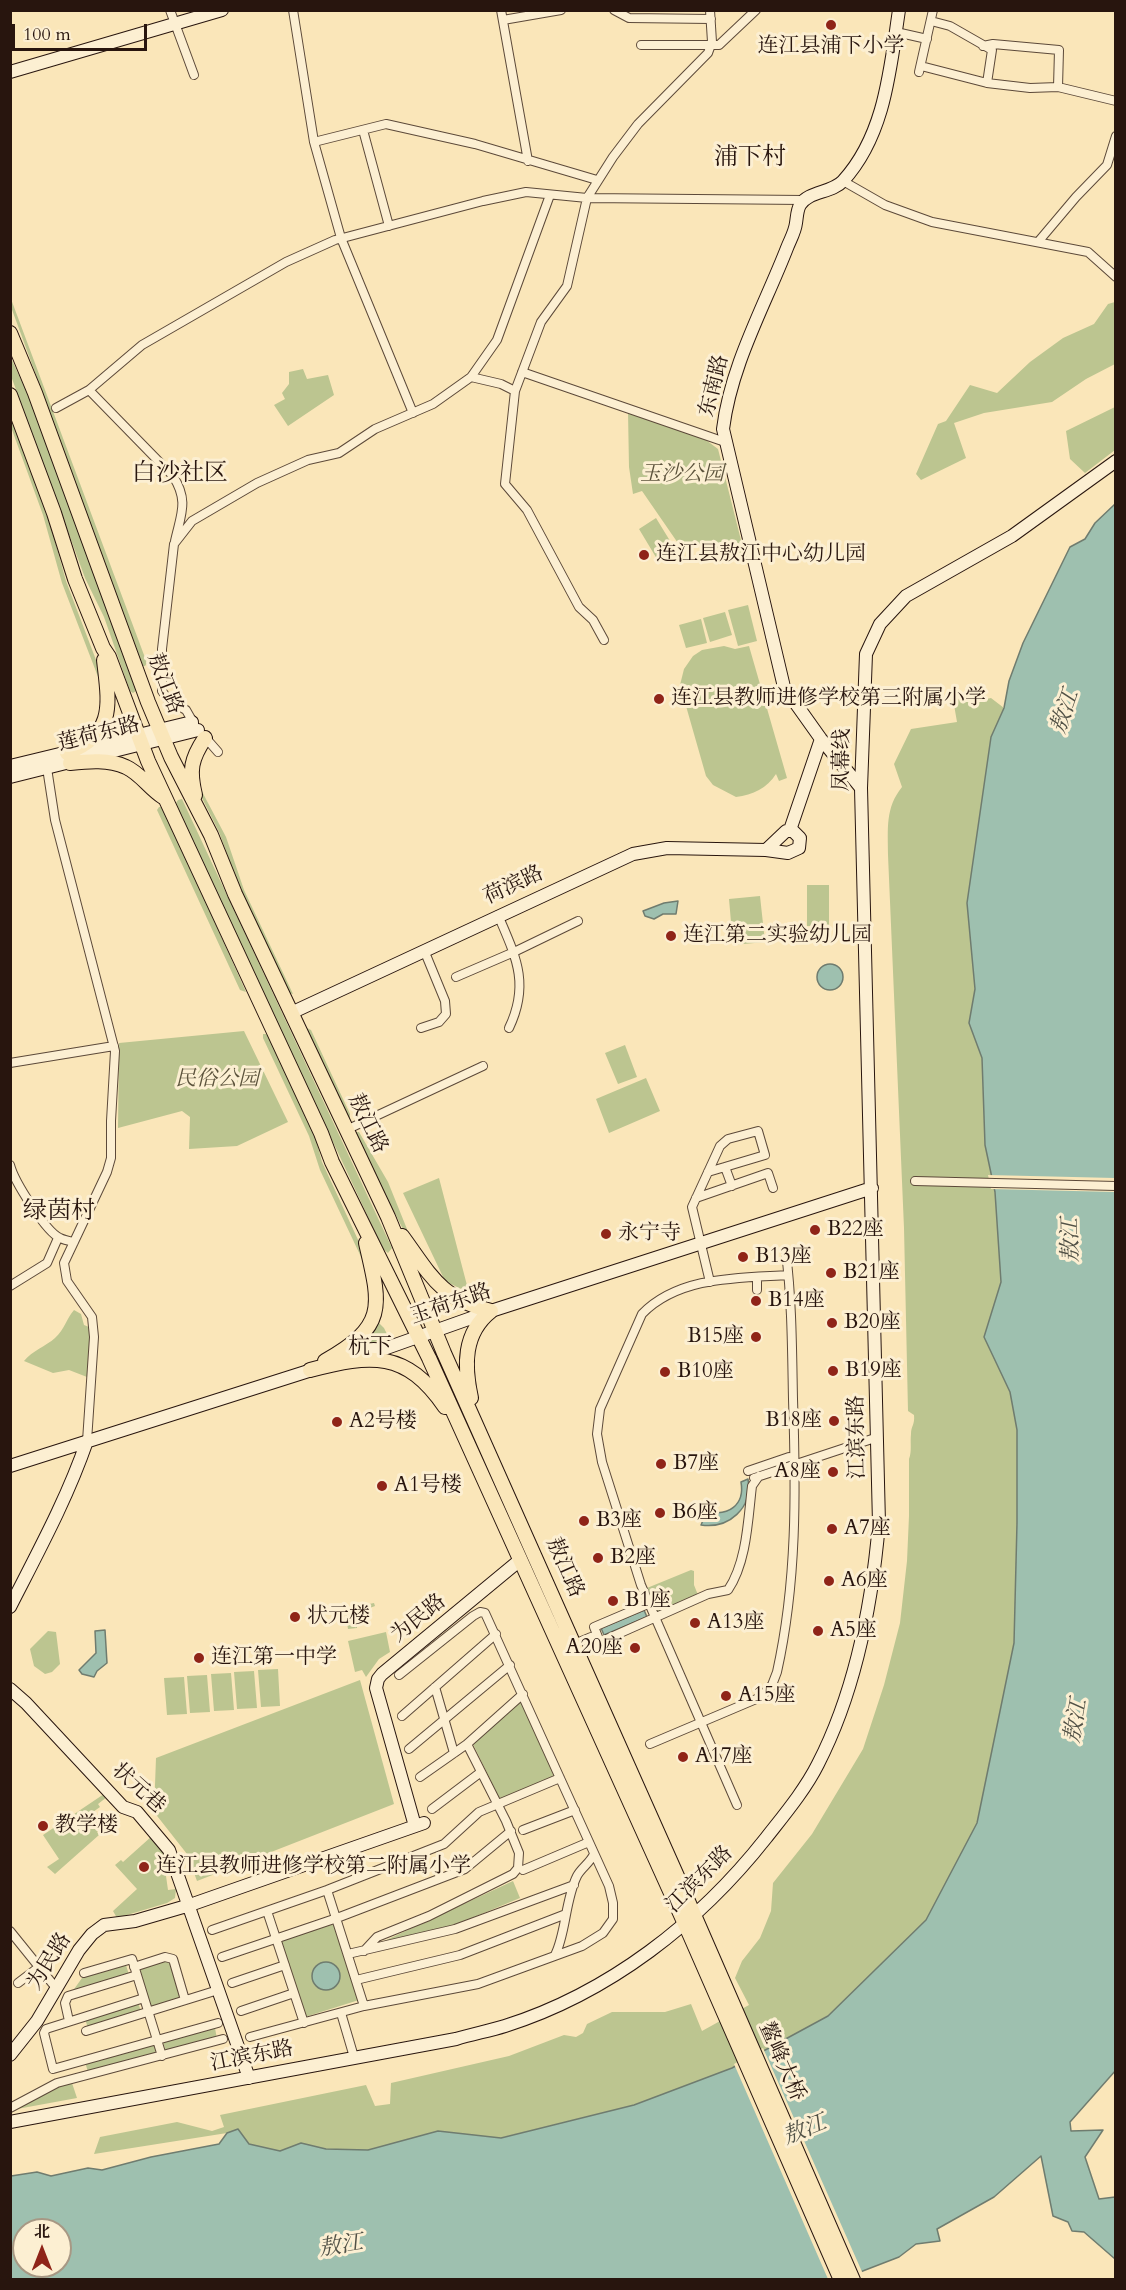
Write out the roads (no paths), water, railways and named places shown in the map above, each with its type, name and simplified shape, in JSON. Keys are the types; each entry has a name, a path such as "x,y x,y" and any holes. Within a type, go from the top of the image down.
{"main road":[{"path":"10,72 222,10"},
{"path":"804,200 836,187 843,181 868,146 883,100 899,10"},
{"name":"东南路","path":"804,200 799,206 795,230 747,340 728,403 723,429 783,682 789,695 821,739 861,788"},
{"name":"敖江路","path":"10,333 162,735 388,1216 436,1331 574,1644 692,1926"},
{"name":"敖江路","path":"10,395 54,513 75,579 165,798 321,1132 362,1227 418,1337 692,1926"},
{"name":"凤幕线","path":"872,1188 861,788 866,654 880,624 906,596 1012,536 1116,461"},
{"path":"68,758 92,740 105,721 109,698 103,648"},
{"path":"198,730 191,770 199,812"},
{"name":"莲荷东路","path":"10,766 68,758 162,735 198,730"},
{"name":"荷滨路","path":"291,1013 498,915 639,852 667,848 766,850 776,853 796,851 800,845 800,838 796,832 790,830 821,739"},
{"path":"68,758 127,767 151,789 165,798 187,790"},
{"name":"莲荷东路","path":"10,777 47,768 68,758"},
{"path":"766,850 775,843 782,832 790,830"},
{"name":"玉荷东路","path":"380,1355 418,1337 491,1311 872,1188"},
{"name":"江滨东路","path":"10,2122 456,2038 505,2026 540,2013 599,1984 692,1926 779,1823 818,1765 839,1714 860,1649 875,1566 879,1523 872,1188"},
{"path":"388,1216 440,1287 459,1300 491,1311 478,1324 471,1336 466,1359 466,1375 478,1426"},
{"path":"310,1370 344,1350 363,1334 375,1316 376,1289 362,1227"},
{"path":"380,1259 386,1265 393,1267 399,1265 403,1258 403,1251"},
{"path":"10,1466 310,1370 380,1355 421,1378 463,1433"},
{"path":"10,1606 59,1512 75,1477 87,1441"},
{"name":"为民路","path":"10,2055 37,2021 83,1945 100,1927 115,1922 135,1921 190,1905 419,1825 376,1682 382,1674 520,1560"},
{"name":"状元巷","path":"10,1689 26,1703 123,1807 138,1812 169,1850 249,2078"},
{"name":"鳌峰大桥","path":"692,1926 841,2280"},
{"name":"鳌峰大桥","path":"692,1926 853,2280"}],"street":[{"path":"170,10 194,75"},
{"path":"293,10 314,142 341,238 412,413"},
{"path":"501,10 528,161"},
{"path":"503,20 561,10"},
{"path":"604,640 593,620 579,607 525,506 509,491 506,484 515,391 541,322 567,286 586,198 638,124 704,58 711,45 710,15 629,18 614,10"},
{"path":"641,45 719,45 756,10"},
{"path":"933,10 920,69 987,83 1030,88 1058,87 1116,101"},
{"path":"931,21 951,26 992,50 987,83"},
{"path":"896,32 927,39"},
{"path":"983,46 993,44 1059,50 1058,87"},
{"path":"314,142 386,124 475,144 597,180"},
{"path":"363,130 389,226"},
{"path":"1038,242 1107,165 1116,136"},
{"path":"843,181 885,205 932,222 1088,252 1116,277"},
{"path":"56,408 89,390 142,345 286,262 341,238 526,192 586,198 804,200"},
{"path":"174,544 192,521 257,483 308,460 339,453 375,429 433,404 471,377 497,340 550,195"},
{"path":"522,372 725,442"},
{"path":"471,377 501,384 515,391"},
{"path":"89,390 172,476 182,490 183,506 174,544 162,649 162,691 169,701 186,710 198,730 218,752"},
{"path":"47,768 55,820 115,1051 111,1158 107,1172 64,1263 64,1271 71,1290 87,1307 92,1317 94,1337 87,1441"},
{"path":"498,915 514,952 521,985 519,1001 509,1028"},
{"path":"456,977 578,921"},
{"path":"422,1028 439,1022 446,1014 446,1001 424,950"},
{"path":"10,1063 114,1046"},
{"path":"346,1130 483,1066"},
{"path":"708,1172 765,1155 758,1131 728,1139 720,1146 708,1172 696,1198 692,1207 703,1244 710,1282"},
{"path":"10,1166 13,1177 33,1208 58,1238 74,1242"},
{"path":"725,1167 732,1186"},
{"path":"696,1198 768,1173 773,1188"},
{"path":"915,1181 1116,1186"},
{"path":"10,1286 47,1263 58,1238"},
{"path":"650,1744 761,1697 772,1686 777,1672 795,1548 789,1275 786,1253"},
{"path":"737,1805 632,1563 602,1462 597,1434 600,1409 642,1314 653,1303 665,1296 710,1282 789,1275"},
{"path":"757,1277 757,1290"},
{"path":"789,1430 793,1458"},
{"path":"648,1604 594,1627 595,1635 600,1642 708,1594 728,1590 741,1564 753,1475 793,1458 878,1437"},
{"path":"250,2037 364,2006 478,1984 582,1946 603,1933 613,1919 613,1903 609,1886 485,1613 480,1612 399,1675"},
{"path":"402,1716 496,1634"},
{"path":"574,1644 595,1635"},
{"path":"409,1749 510,1665"},
{"path":"435,1688 454,1753"},
{"path":"420,1777 467,1744 523,1694"},
{"path":"364,1951 377,1937 429,1916 513,1874 518,1868 519,1853 511,1832 467,1744"},
{"path":"432,1809 481,1772"},
{"path":"212,1930 327,1890 444,1844 479,1812 560,1778"},
{"path":"523,1830 575,1810"},
{"path":"222,1957 337,1918 465,1869 511,1832"},
{"path":"523,1870 589,1842"},
{"path":"555,1955 561,1944 566,1914 577,1875 594,1854"},
{"path":"348,1954 455,1929 574,1884"},
{"path":"327,1890 364,2006"},
{"path":"267,1911 304,2023"},
{"path":"356,1980 460,1955 566,1914"},
{"path":"10,1931 56,1988"},
{"path":"69,2021 65,2003 68,1996 136,1971 165,1957 173,1959 185,2000"},
{"path":"84,1973 132,1959 162,2056"},
{"path":"232,1983 285,1965"},
{"path":"18,1983 39,1967"},
{"path":"86,2031 218,1990"},
{"path":"241,2011 294,1993"},
{"path":"144,1998 51,2026 44,2033 53,2069 218,2023"},
{"path":"341,2013 354,2057"},
{"path":"10,2108 57,2083 223,2039"},
{"path":"81,2062 85,2076"}],"water":[{"name":"敖江","path":"1115,504 1116,2070 1070,2122 1071,2131 1103,2130 1085,2157 1099,2199 1115,2197 1115,2259 1084,2232 1072,2231 1068,2222 1053,2216 1041,2156 994,2197 937,2229 940,2241 916,2244 899,2257 842,2279 11,2280 11,2176 37,2172 51,2176 88,2168 102,2170 151,2157 219,2144 227,2133 238,2129 249,2144 280,2151 301,2143 326,2149 368,2150 438,2131 501,2138 634,2105 732,2068 828,2016 926,1920 977,1823 1014,1643 1017,1430 1010,1392 984,1337 1001,1282 995,1192 985,1145 982,1058 969,1023 975,989 967,903 991,737 1004,708 1009,681 1023,643 1070,547 1085,539 1095,523"},
{"path":"678,901 676,914 663,914 654,919 645,916 643,911 664,903"},
{"path":"830,964 839,968 843,977 839,986 830,990 821,986 817,977 821,968"},
{"path":"748,1479 747,1499 737,1514 721,1524 701,1525 707,1511 728,1511 738,1503 742,1490 741,1482"},
{"path":"644,1610 647,1617 604,1635 601,1628"},
{"path":"105,1630 107,1663 97,1671 94,1677 82,1674 79,1670 96,1653 95,1631"},
{"path":"326,1962 336,1966 340,1976 336,1986 326,1990 316,1986 312,1976 316,1966"}],"place":[{"name":"连江县浦下小学","path":"831,25"},
{"name":"连江县敖江中心幼儿园","path":"644,555"},
{"name":"连江县教师进修学校第三附属小学","path":"659,699"},
{"name":"连江第二实验幼儿园","path":"671,936"},
{"name":"B22座","path":"815,1230"},
{"name":"永宁寺","path":"606,1234"},
{"name":"B13座","path":"743,1257"},
{"name":"B21座","path":"831,1273"},
{"name":"B14座","path":"756,1301"},
{"name":"B20座","path":"832,1323"},
{"name":"B15座","path":"756,1337"},
{"name":"B19座","path":"833,1371"},
{"name":"B10座","path":"665,1372"},
{"name":"B18座","path":"834,1421"},
{"name":"A2号楼","path":"337,1422"},
{"name":"B7座","path":"661,1464"},
{"name":"A8座","path":"833,1472"},
{"name":"A1号楼","path":"382,1486"},
{"name":"B6座","path":"660,1513"},
{"name":"B3座","path":"584,1521"},
{"name":"A7座","path":"832,1529"},
{"name":"B2座","path":"598,1558"},
{"name":"A6座","path":"829,1581"},
{"name":"B1座","path":"613,1601"},
{"name":"状元楼","path":"295,1617"},
{"name":"A13座","path":"695,1623"},
{"name":"A5座","path":"818,1631"},
{"name":"A20座","path":"635,1648"},
{"name":"连江第一中学","path":"199,1658"},
{"name":"A15座","path":"726,1696"},
{"name":"A17座","path":"683,1757"},
{"name":"教学楼","path":"43,1826"},
{"name":"连江县教师进修学校第二附属小学","path":"144,1867"}],"district":[{"name":"浦下村","path":"750,158"},
{"name":"白沙社区","path":"180,474"},
{"name":"绿茵村","path":"59,1212"},
{"name":"杭下","path":"370,1348"}],"park label":[{"name":"玉沙公园","path":"682,475"},
{"name":"民俗公园","path":"217,1080"}]}
